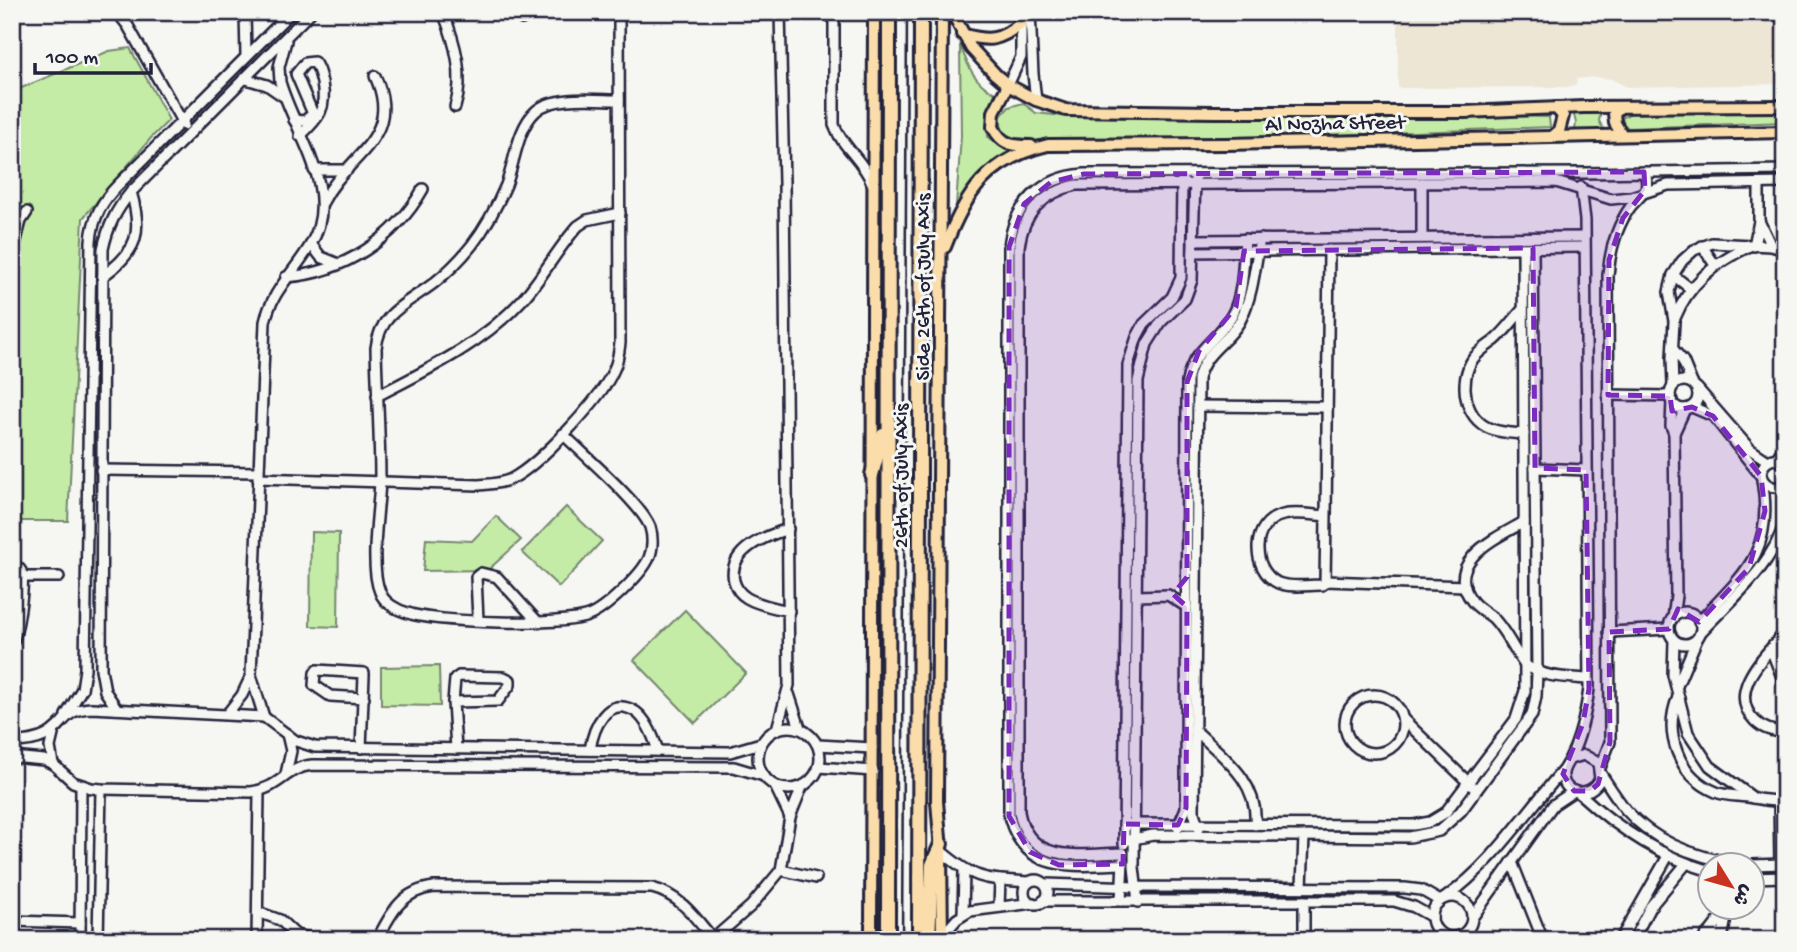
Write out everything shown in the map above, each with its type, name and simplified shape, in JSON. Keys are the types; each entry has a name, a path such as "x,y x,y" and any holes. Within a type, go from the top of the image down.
{"highway":[{"name":"26th of July Axis","path":"888,940 889,12"},
{"name":"26th of July Axis","path":"919,940 921,12"},
{"path":"872,475 887,421"},
{"path":"929,940 933,860 941,848"}],"main road":[{"path":"871,940 874,12"},
{"name":"Side 26th of July Axis","path":"942,12 937,801 941,848 942,938"},
{"name":"Al Nozha Street","path":"952,12 962,34 982,62 1008,85 1036,100 1066,110 1465,112 1556,107 1785,106"},
{"path":"962,34 979,39 1000,37 1021,18"},
{"path":"1008,85 993,112 995,133 1004,143 1011,145 1048,145"},
{"path":"1553,136 1563,124 1563,116 1556,107"},
{"path":"1619,108 1615,113 1615,123 1622,135"},
{"name":"Al Nozha Street","path":"942,255 959,213 979,183 1007,160 1048,145 1227,144 1785,132"}],"street":[{"path":"117,12 128,26 189,133"},
{"path":"245,12 246,56"},
{"path":"272,12 289,14"},
{"path":"117,709 105,691 101,661 103,249 108,228 131,192 312,12"},
{"path":"443,12 453,42 460,79 455,107"},
{"path":"101,470 479,485 496,484 512,478 526,468 563,434 608,381 619,356 619,12"},
{"path":"780,12 789,692 800,728"},
{"path":"834,12 834,124 840,139 862,162 872,184"},
{"path":"1030,12 1032,74 1036,100"},
{"path":"12,742 25,742 45,736 54,730 82,689 85,661 92,228 96,215 110,193 289,14"},
{"path":"1008,85 1021,57 1021,18"},
{"path":"287,37 279,67 285,97 314,170 323,203"},
{"path":"300,136 324,105 317,66 309,61 301,67 296,77 315,116"},
{"path":"264,717 251,674 265,322 269,305 311,244 323,203 331,188 368,148 382,122 383,92 375,76"},
{"path":"246,79 267,85 285,97"},
{"path":"563,434 646,518 651,531 651,548 645,565 601,609 577,619 478,621 418,616 397,609 384,599 376,573 380,481 376,348 383,322 394,310 439,280 474,243 495,209 530,118 544,104 554,101 619,100"},
{"path":"294,120 304,121 315,116"},
{"path":"314,170 347,170"},
{"path":"1123,853 1050,852 1032,841 1025,832 1019,811 1016,236 1013,224 1024,204 1041,188 1062,177 1084,174 1785,170"},
{"path":"942,938 963,914 1044,901 1394,901 1414,907 1432,920 1439,932 1449,937 1462,936 1553,805 1577,792 1594,788 1610,742 1609,260 1620,225 1647,184 1644,172"},
{"path":"1433,940 1434,908 1486,864 1528,809 1564,769 1587,706 1585,210 1580,183 1584,173"},
{"path":"1121,901 1124,841 1128,365 1131,351 1144,324 1172,297 1181,278 1182,174"},
{"path":"1138,902 1134,874 1139,368 1153,332 1178,307 1189,290 1195,174"},
{"path":"1123,864 1048,863 1022,845 1009,816 1016,236 1037,205 1055,192 1077,185 1556,182 1611,199 1641,194 1668,185 1785,183"},
{"path":"1422,183 1422,237"},
{"path":"1674,321 1691,289 1715,265 1752,246 1759,221 1759,184"},
{"path":"286,277 307,274 362,253 391,232 407,215 423,189"},
{"path":"103,276 121,261 135,242 139,223 131,192"},
{"path":"12,256 21,221 27,212"},
{"path":"377,396 448,359 488,331 533,287 578,226 587,219 620,213"},
{"path":"1759,221 1780,248"},
{"path":"1193,240 1584,237"},
{"path":"1178,835 1178,825 1186,808 1189,370 1199,351 1224,327 1236,307 1245,239"},
{"path":"1200,835 1194,813 1200,371 1207,357 1239,321 1248,299 1260,239"},
{"path":"1780,248 1712,243 1688,255 1673,275 1669,292 1674,321 1671,426 1674,433 1676,596 1669,629 1674,640 1673,675 1684,721 1694,744 1710,766 1752,797 1762,801 1782,801 1782,864"},
{"path":"311,244 321,257 336,263"},
{"path":"1702,246 1715,265"},
{"path":"1193,252 1584,247"},
{"path":"1124,824 1421,824 1438,819 1445,813 1516,719 1525,691 1523,309 1528,248"},
{"path":"1124,841 1153,835 1410,837 1430,834 1455,819 1532,715 1536,696 1535,468 1528,248"},
{"path":"1326,581 1329,250"},
{"path":"1673,275 1691,289"},
{"path":"1523,309 1495,341 1475,356 1467,370 1464,386 1472,412 1484,425 1491,429 1524,434"},
{"path":"1674,349 1684,361 1698,398 1688,408 1674,433"},
{"path":"1672,394 1682,381 1695,385 1761,478 1772,488 1785,485"},
{"path":"1608,395 1672,394"},
{"path":"1672,394 1677,407 1706,411 1750,449 1776,460"},
{"path":"1198,406 1327,407"},
{"path":"1674,640 1687,644 1699,635 1752,571 1764,527 1762,467 1776,460 1785,446"},
{"path":"1535,468 1586,470"},
{"path":"1326,516 1283,514 1274,519 1261,533 1257,551 1263,570 1277,582 1286,585 1322,585 1326,581 1465,586"},
{"path":"1752,797 1728,796 1696,780 1677,753 1672,734 1672,718 1678,691 1699,635 1699,622 1774,550 1785,521"},
{"path":"1524,522 1472,555 1467,566 1465,586 1472,601 1494,619 1524,664 1536,673 1588,679"},
{"path":"788,529 772,534 747,549 739,556 733,571 737,588 744,596 789,611"},
{"path":"12,564 22,572 23,577 16,609 16,634 12,644"},
{"path":"478,621 476,577 481,573 497,577 537,621"},
{"path":"1137,596 1168,595 1179,587 1187,576"},
{"path":"23,577 59,577"},
{"path":"1168,595 1186,607"},
{"path":"1676,596 1688,613 1699,622"},
{"path":"1673,618 1681,613 1688,613"},
{"path":"1609,632 1669,629"},
{"path":"1785,632 1745,686 1745,701 1751,717 1763,727 1785,732"},
{"path":"1771,649 1785,685"},
{"path":"85,661 101,661"},
{"path":"1755,670 1767,666 1778,670"},
{"path":"361,748 364,698 363,671 317,670 314,673 314,685 329,695 364,698"},
{"path":"227,715 242,695 251,674"},
{"path":"453,702 498,701 510,685 510,680 504,677 459,676 454,681 453,702 456,748"},
{"path":"777,729 789,692"},
{"path":"1403,719 1402,733 1395,744 1377,753 1358,748 1346,732 1348,712 1356,701 1368,695 1388,698 1398,707 1403,719 1476,790"},
{"path":"590,750 592,734 600,718 610,710 618,708 635,712 642,718 658,751"},
{"path":"66,715 83,709 117,709 264,717 296,741 315,747 361,748 730,752 761,743 777,729 800,728 814,738 818,745 819,768 802,787 793,789 775,786"},
{"path":"53,764 50,747 54,730"},
{"path":"1195,730 1245,779 1255,806 1255,825"},
{"path":"286,776 290,759 287,734"},
{"path":"25,742 31,747 25,757"},
{"path":"761,743 759,766 764,776 775,786 790,817"},
{"path":"1677,753 1694,744"},
{"path":"818,745 872,748"},
{"path":"1570,758 1579,755 1590,757 1626,809 1651,832 1696,855"},
{"path":"12,757 25,757 53,764 81,785 101,789 259,791 275,786 302,766 338,765 734,767 764,776"},
{"path":"1696,780 1710,766"},
{"path":"819,768 873,771"},
{"path":"1564,769 1566,784 1625,829 1668,856 1696,867"},
{"path":"80,940 81,785"},
{"path":"377,940 397,904 414,891 434,887 481,886 662,890 681,902 712,939 751,906 781,870 790,817 802,787"},
{"path":"98,940 101,789"},
{"path":"257,940 259,791"},
{"path":"1302,887 1304,836"},
{"path":"941,848 964,871 978,877 1000,880 1137,887 1413,888 1443,900 1456,898 1466,903 1472,918"},
{"path":"1620,940 1668,856"},
{"path":"1512,862 1543,940"},
{"path":"1633,940 1650,907 1685,864"},
{"path":"781,870 816,877"},
{"path":"963,914 964,871"},
{"path":"1766,878 1785,877"},
{"path":"999,907 1000,880"},
{"path":"1029,882 1025,892 1027,899 1033,903"},
{"path":"1044,901 1048,891 1046,884"},
{"path":"1304,901 1304,940"},
{"path":"258,912 279,920 296,935 318,940"},
{"path":"1707,936 1720,920"},
{"path":"12,921 80,923"},
{"path":"1707,936 1717,933 1732,940"},
{"path":"281,940 296,935"}],"highlighted area":[{"path":"1644,172 1645,190 1623,218 1609,260 1608,395 1670,396 1672,411 1692,407 1713,416 1761,476 1765,511 1749,568 1699,622 1678,609 1669,629 1609,632 1610,742 1598,784 1590,791 1574,791 1563,774 1583,723 1589,689 1586,470 1535,468 1533,248 1244,251 1236,307 1199,351 1187,382 1187,577 1173,594 1187,607 1186,808 1178,825 1124,824 1123,864 1059,865 1030,852 1009,816 1009,247 1024,204 1051,182 1084,174"}],"shaded area":[{"path":"1398,12 1785,12 1785,84 1627,87 1611,79 1595,77 1576,79 1577,84 1567,87 1398,88"}],"green space":[{"path":"960,45 977,79 995,93 987,114 988,137 1012,152 995,165 956,206 961,136"},
{"path":"130,48 169,120 83,218 68,521 15,521 12,510 12,92 109,51"},
{"path":"1023,103 1036,113 1072,117 1414,114 1549,117 1550,127 1257,138 1075,138 1018,142 1008,138 1002,130 1000,117 1009,107"},
{"path":"1785,108 1785,122 1628,128 1622,118 1631,113"},
{"path":"1573,111 1601,111 1599,121 1604,130 1575,131"},
{"path":"566,507 602,541 559,587 522,552"},
{"path":"496,516 521,540 488,570 423,571 426,539 472,541"},
{"path":"311,532 339,533 338,627 310,626"},
{"path":"685,610 746,673 695,723 634,660"},
{"path":"439,666 440,706 381,705 381,667"}],"railway":[{"path":"902,940 907,12"}]}
